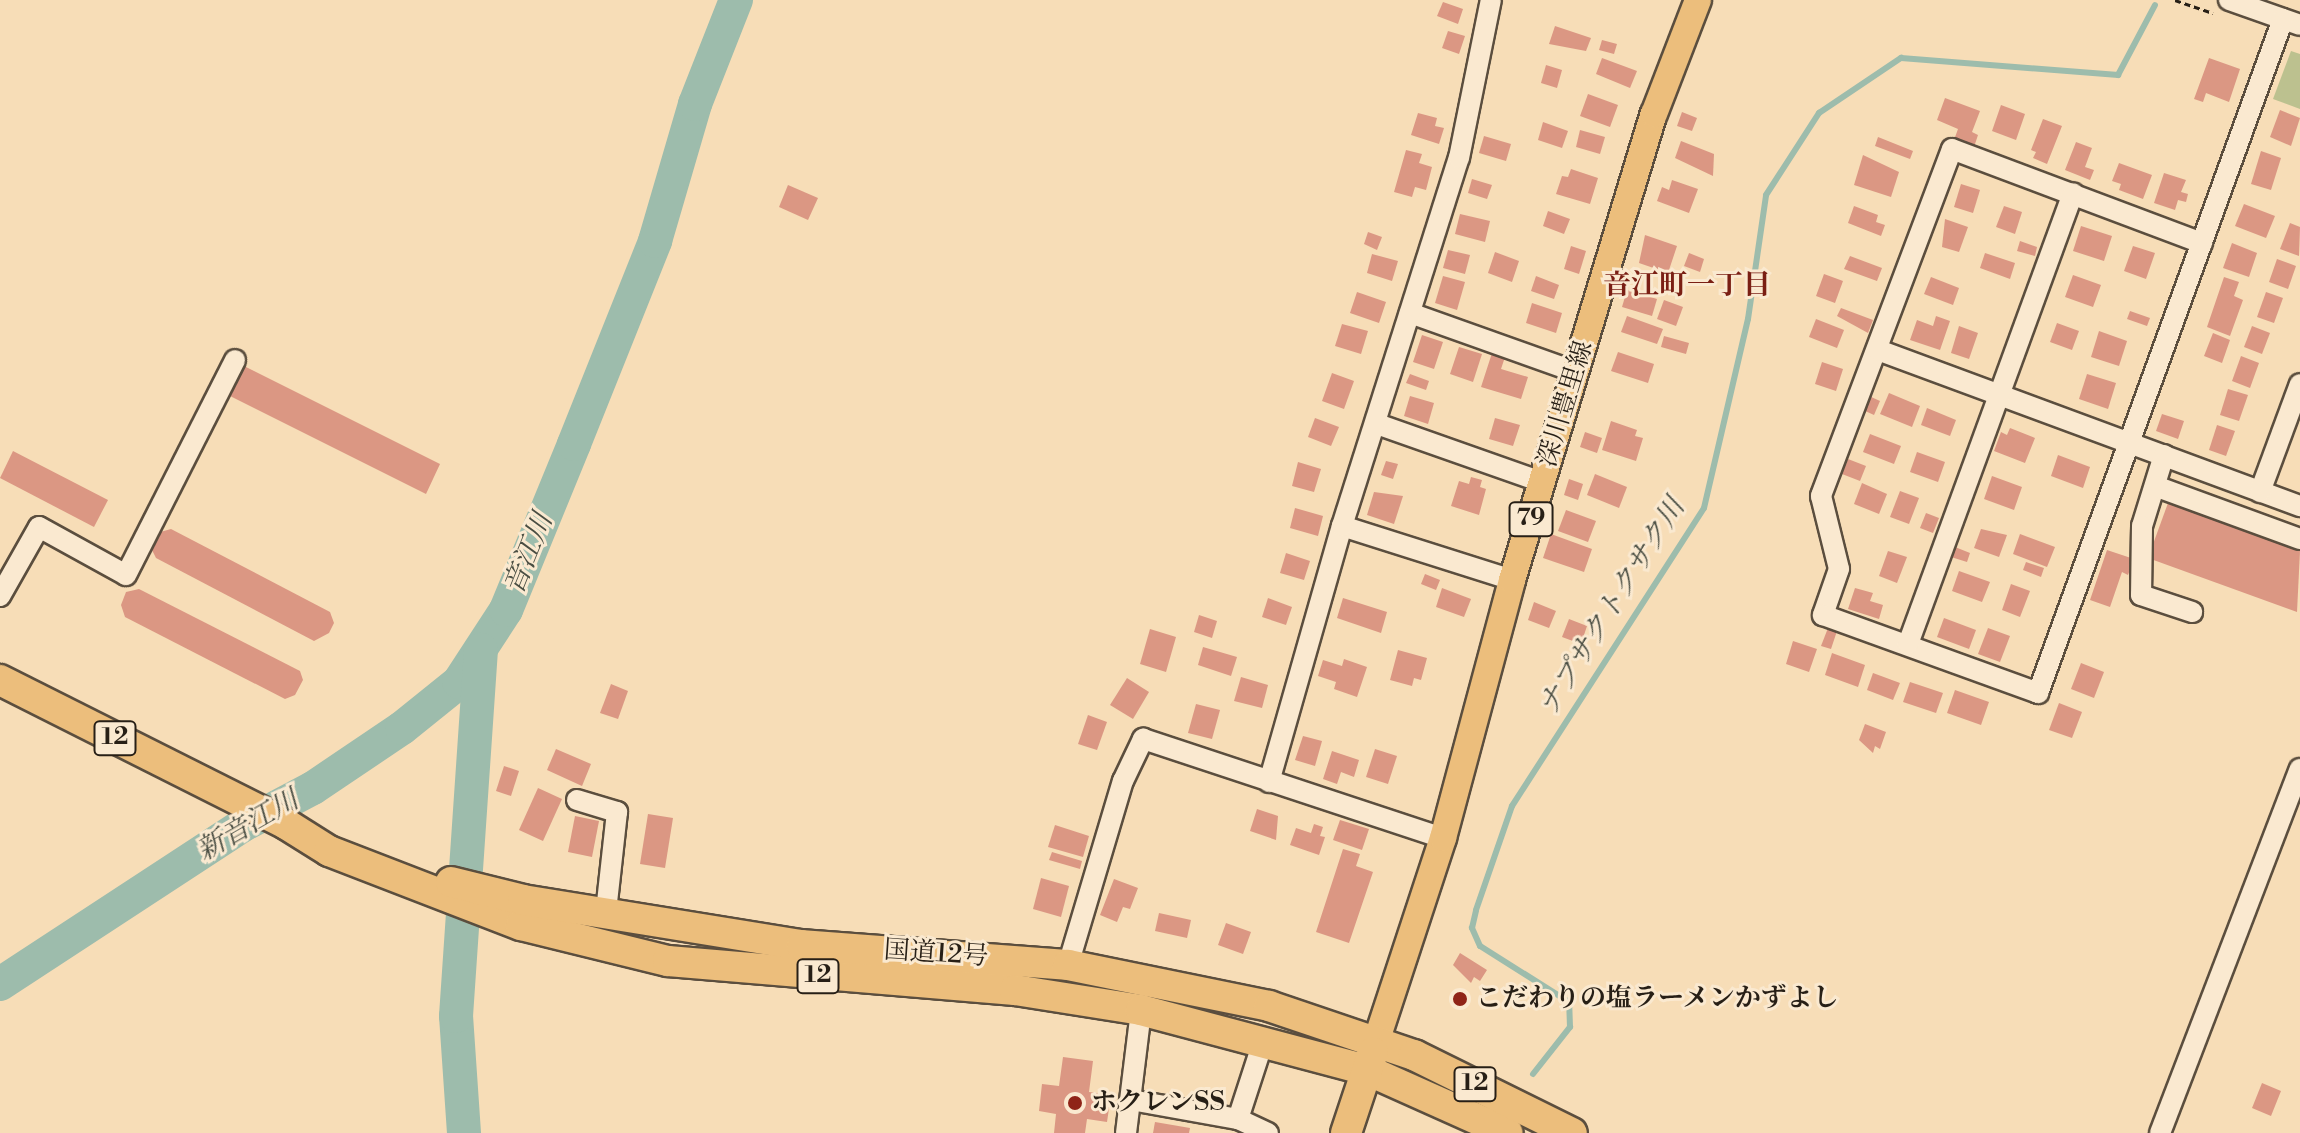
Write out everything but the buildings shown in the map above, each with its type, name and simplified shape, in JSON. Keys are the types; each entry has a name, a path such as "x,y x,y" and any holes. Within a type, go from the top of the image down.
{"highway":[{"name":"国道12号","path":"0,680 286,824 329,851 429,893 521,925 668,961 1015,990 1141,1010 1264,1039 1371,1056 1414,1055 1572,1133"},
{"name":"国道12号","path":"286,824 454,884 802,945 1068,965 1269,1006 1371,1056 1508,1133"},
{"path":"1346,1133 1371,1056"}],"main road":[{"name":"深川豊里線","path":"1371,1056 1443,838 1512,580 1654,114 1698,0"}],"street":[{"path":"1269,782 1342,526 1377,424 1466,132 1476,92 1474,69 1490,0"},
{"path":"2202,243 1952,149 1821,496 1839,569 1823,615 2038,693 2127,441 2202,243 2292,22 2229,0"},
{"path":"1908,644 2073,193"},
{"path":"1410,313 1576,372"},
{"path":"1878,350 2300,506"},
{"path":"0,596 39,527 126,575 235,360"},
{"path":"2260,492 2300,384"},
{"path":"1377,424 1542,482"},
{"path":"2164,455 2142,526 2141,595 2192,612"},
{"path":"2155,486 2300,539"},
{"path":"1342,526 1512,580"},
{"path":"1068,965 1123,781 1143,739 1443,838"},
{"path":"2160,1133 2300,769"},
{"path":"577,800 617,812 606,912"},
{"path":"1126,1133 1141,1010"},
{"path":"1238,1119 1264,1039"},
{"path":"1131,1100 1238,1119 1268,1133"}],"green space":[{"path":"2291,51 2300,54 2300,109 2273,99"}],"waterway":[{"name":"音江川","path":"0,984 243,825 313,788 402,728 459,682 506,610 574,444 655,241 695,104 736,0"},
{"name":"ナプサクトクサク川","path":"1533,1074 1570,1027 1569,1002 1480,946 1472,928 1476,910 1512,806 1704,508 1748,319 1766,195 1819,113 1901,58 2118,75 2155,5"},
{"name":"音江川","path":"464,1133 456,1016 481,650"}],"place":[{"name":"こだわりの塩ラーメンかずよし","path":"1460,999"},
{"name":"ホクレンSS","path":"1075,1103"}],"district":[{"name":"音江町一丁目","path":"1687,286"}],"water label":[{"name":"新音江川","path":"248,826"}]}
